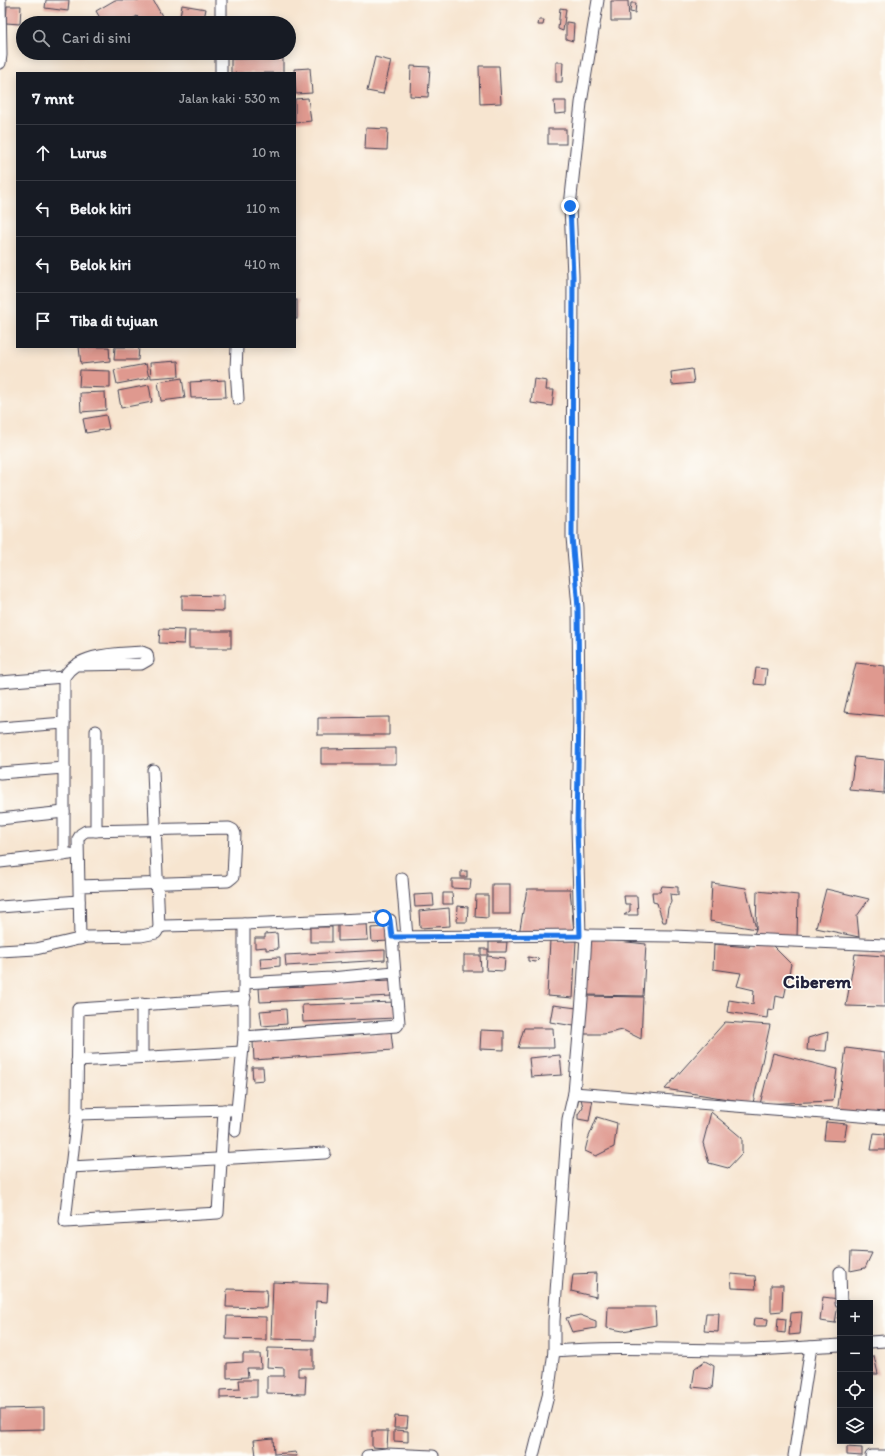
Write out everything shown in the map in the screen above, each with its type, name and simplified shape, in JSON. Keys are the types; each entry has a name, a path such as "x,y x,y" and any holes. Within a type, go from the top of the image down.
{"street":[{"path":"0,0 0,63"},
{"path":"221,0 221,16"},
{"path":"533,1456 548,1396 554,1352 554,1321 568,1119 574,1092 583,987 583,936 577,826 579,710 578,608 572,537 573,276 570,206 581,103 598,0"},
{"path":"220,72 221,60"},
{"path":"237,348 236,369 238,398"},
{"path":"64,855 64,677 67,672 83,661 94,657 142,652 147,654 148,660 141,664 76,666"},
{"path":"0,682 64,677"},
{"path":"0,728 64,723"},
{"path":"96,731 96,831"},
{"path":"0,773 64,768"},
{"path":"153,770 160,928"},
{"path":"0,819 64,812"},
{"path":"79,886 158,882 228,881 233,877 235,834 233,830 229,828 86,831 81,834 78,839 80,939"},
{"path":"0,862 78,853"},
{"path":"402,878 407,937"},
{"path":"0,907 79,901"},
{"path":"0,952 36,949 87,937 141,936 156,933 164,926 383,918 390,920 399,1023 397,1026 244,1036"},
{"path":"235,1131 244,1036 244,924"},
{"path":"392,937 673,936 885,945"},
{"path":"245,984 394,972"},
{"path":"224,1110 218,1213 65,1222 77,1114 78,1009 245,998"},
{"path":"142,1004 142,1057"},
{"path":"77,1061 242,1052"},
{"path":"574,1092 885,1118"},
{"path":"77,1114 237,1110"},
{"path":"71,1167 221,1160 325,1153"},
{"path":"840,1272 841,1300"},
{"path":"873,1342 885,1341"},
{"path":"554,1352 587,1349 642,1348 741,1350 837,1345"},
{"path":"794,1456 811,1347"},
{"path":"367,1456 387,1454 433,1456"},
{"path":"871,1456 885,1456"}],"building":[{"path":"46,0 69,0 68,11 45,8"},
{"path":"115,0 153,0 162,16 99,16 96,11"},
{"path":"611,1 628,1 629,21 611,21"},
{"path":"631,3 636,3 635,13 630,12"},
{"path":"182,5 206,9 204,16 180,16"},
{"path":"7,6 21,6 20,16 16,16 16,24 6,23"},
{"path":"560,8 566,9 563,31 558,29"},
{"path":"539,20 544,20 543,25 538,25"},
{"path":"566,22 574,23 573,41 566,39"},
{"path":"375,57 391,61 383,94 367,91"},
{"path":"231,60 283,60 283,72 231,72"},
{"path":"556,62 563,62 562,82 556,82"},
{"path":"411,66 430,67 428,97 410,96"},
{"path":"479,66 499,66 501,103 480,104"},
{"path":"310,68 312,93 296,94 296,72 294,72 294,69"},
{"path":"308,98 311,121 296,123 296,99"},
{"path":"554,101 566,101 566,113 555,114"},
{"path":"366,128 388,129 387,150 365,149"},
{"path":"548,129 566,129 566,144 548,144"},
{"path":"296,300 297,300 296,319"},
{"path":"79,348 109,348 110,361 81,364"},
{"path":"115,348 139,348 138,360 114,360"},
{"path":"178,361 179,376 151,378 150,363"},
{"path":"146,364 149,378 117,384 114,370"},
{"path":"692,369 694,383 672,385 671,372"},
{"path":"80,370 110,371 110,388 79,387"},
{"path":"182,378 185,398 161,401 158,382"},
{"path":"534,379 547,381 546,390 554,390 552,406 531,403"},
{"path":"225,380 226,397 191,398 190,382"},
{"path":"149,385 152,402 121,408 118,391"},
{"path":"105,392 106,410 81,412 80,393"},
{"path":"106,415 109,429 86,433 83,419"},
{"path":"182,595 224,596 224,611 182,610"},
{"path":"160,629 185,630 184,644 159,643"},
{"path":"189,631 231,631 231,648 189,648"},
{"path":"856,663 885,666 885,716 844,712"},
{"path":"756,668 767,669 765,685 754,684"},
{"path":"389,717 389,735 318,735 318,718"},
{"path":"396,748 396,764 321,764 321,749"},
{"path":"855,757 885,760 884,793 850,790"},
{"path":"461,871 467,871 467,877 461,877"},
{"path":"452,879 471,879 470,889 452,888"},
{"path":"712,883 746,888 756,929 710,921"},
{"path":"492,884 510,884 510,914 492,914"},
{"path":"662,886 678,887 678,895 670,894 671,902 668,908 666,922 663,922 657,903 653,902 652,892 660,892"},
{"path":"527,889 570,889 574,932 519,934"},
{"path":"826,889 869,899 857,916 859,937 816,928"},
{"path":"757,891 798,895 797,938 764,937 791,964 784,998 776,996 774,1010 768,1009 767,1018 727,1012 729,1000 753,1004 754,990 737,986 741,973 713,969 714,944 749,947 756,929"},
{"path":"443,893 452,893 453,904 443,904"},
{"path":"433,894 434,906 415,907 414,895"},
{"path":"476,895 488,895 488,918 475,917"},
{"path":"624,896 637,896 638,915 624,915 630,911 630,904 625,904"},
{"path":"458,906 468,907 467,922 457,922"},
{"path":"449,908 450,926 420,928 419,911"},
{"path":"367,923 368,940 338,941 338,924"},
{"path":"310,927 332,927 332,942 310,942"},
{"path":"387,927 388,941 372,942 371,928"},
{"path":"277,933 278,949 266,950 266,947 255,948 255,938 265,938 265,934"},
{"path":"589,938 646,944 643,996 585,995"},
{"path":"550,940 576,941 573,998 547,996"},
{"path":"489,942 507,942 506,952 489,952"},
{"path":"481,949 488,949 488,955 481,955"},
{"path":"385,950 385,960 286,966 285,955"},
{"path":"855,954 885,956 885,1007 846,1006"},
{"path":"464,955 480,955 481,971 464,971"},
{"path":"487,956 505,958 504,971 486,970"},
{"path":"280,957 280,966 261,968 260,958"},
{"path":"528,957 539,959 536,962 528,961"},
{"path":"391,980 392,996 260,1002 259,988 304,986 304,984"},
{"path":"585,996 643,997 641,1039 623,1030 604,1034 582,1034"},
{"path":"396,1002 396,1018 303,1022 302,1005"},
{"path":"553,1005 577,1008 574,1026 550,1022"},
{"path":"286,1009 287,1024 262,1026 260,1011"},
{"path":"725,1022 770,1025 753,1103 665,1089"},
{"path":"524,1028 553,1028 554,1048 518,1048"},
{"path":"481,1030 504,1031 504,1050 480,1049"},
{"path":"391,1032 393,1050 254,1060 253,1042"},
{"path":"828,1032 826,1051 807,1050 808,1038"},
{"path":"846,1048 885,1053 885,1114 837,1113"},
{"path":"773,1053 837,1069 833,1101 760,1104"},
{"path":"560,1055 562,1075 531,1077 529,1058"},
{"path":"252,1067 263,1067 264,1080 253,1081"},
{"path":"581,1099 593,1099 589,1121 578,1119 578,1114 583,1107"},
{"path":"711,1112 742,1138 742,1153 728,1168 709,1163 703,1143"},
{"path":"597,1117 617,1123 614,1147 596,1156 585,1151"},
{"path":"826,1122 847,1124 844,1141 824,1140"},
{"path":"874,1133 885,1134 885,1150 871,1150"},
{"path":"851,1252 872,1253 865,1268 850,1271"},
{"path":"597,1273 596,1297 571,1291 573,1274"},
{"path":"731,1274 755,1276 756,1289 732,1288"},
{"path":"273,1282 328,1284 327,1302 316,1301 315,1340 271,1339"},
{"path":"771,1285 783,1285 782,1311 771,1312"},
{"path":"227,1289 267,1290 266,1308 226,1307"},
{"path":"823,1297 839,1299 837,1300 835,1323 820,1321"},
{"path":"608,1307 655,1307 656,1325 623,1331 607,1328"},
{"path":"802,1312 800,1334 789,1335 791,1313"},
{"path":"706,1313 719,1313 718,1332 704,1331"},
{"path":"580,1315 596,1321 596,1328 572,1332 566,1318"},
{"path":"227,1316 266,1317 266,1340 226,1339"},
{"path":"754,1318 768,1319 767,1326 753,1326"},
{"path":"778,1318 786,1319 785,1333 777,1332"},
{"path":"268,1348 313,1349 313,1368 298,1368 298,1376 306,1376 305,1394 267,1393 267,1376 284,1376 284,1368 267,1367"},
{"path":"243,1354 260,1354 261,1368 247,1368 248,1377 227,1378 227,1363 243,1362"},
{"path":"873,1356 874,1356 878,1374 873,1374"},
{"path":"705,1361 714,1366 712,1389 692,1387 695,1368"},
{"path":"239,1380 257,1380 257,1397 220,1398 220,1390 240,1389"},
{"path":"44,1408 44,1429 0,1430 0,1409"},
{"path":"395,1416 408,1417 407,1428 394,1428"},
{"path":"394,1430 408,1431 408,1442 394,1441"},
{"path":"372,1431 388,1431 387,1448 372,1447"},
{"path":"273,1438 274,1454 296,1452 297,1456 256,1456 254,1440"},
{"path":"847,1447 862,1448 862,1456 847,1455"}],"district":[{"name":"Ciberem","path":"817,981"}],"route":[{"path":"383,918 390,920 392,937 580,936 577,880 579,710 578,608 572,537 573,276 570,206"}]}
